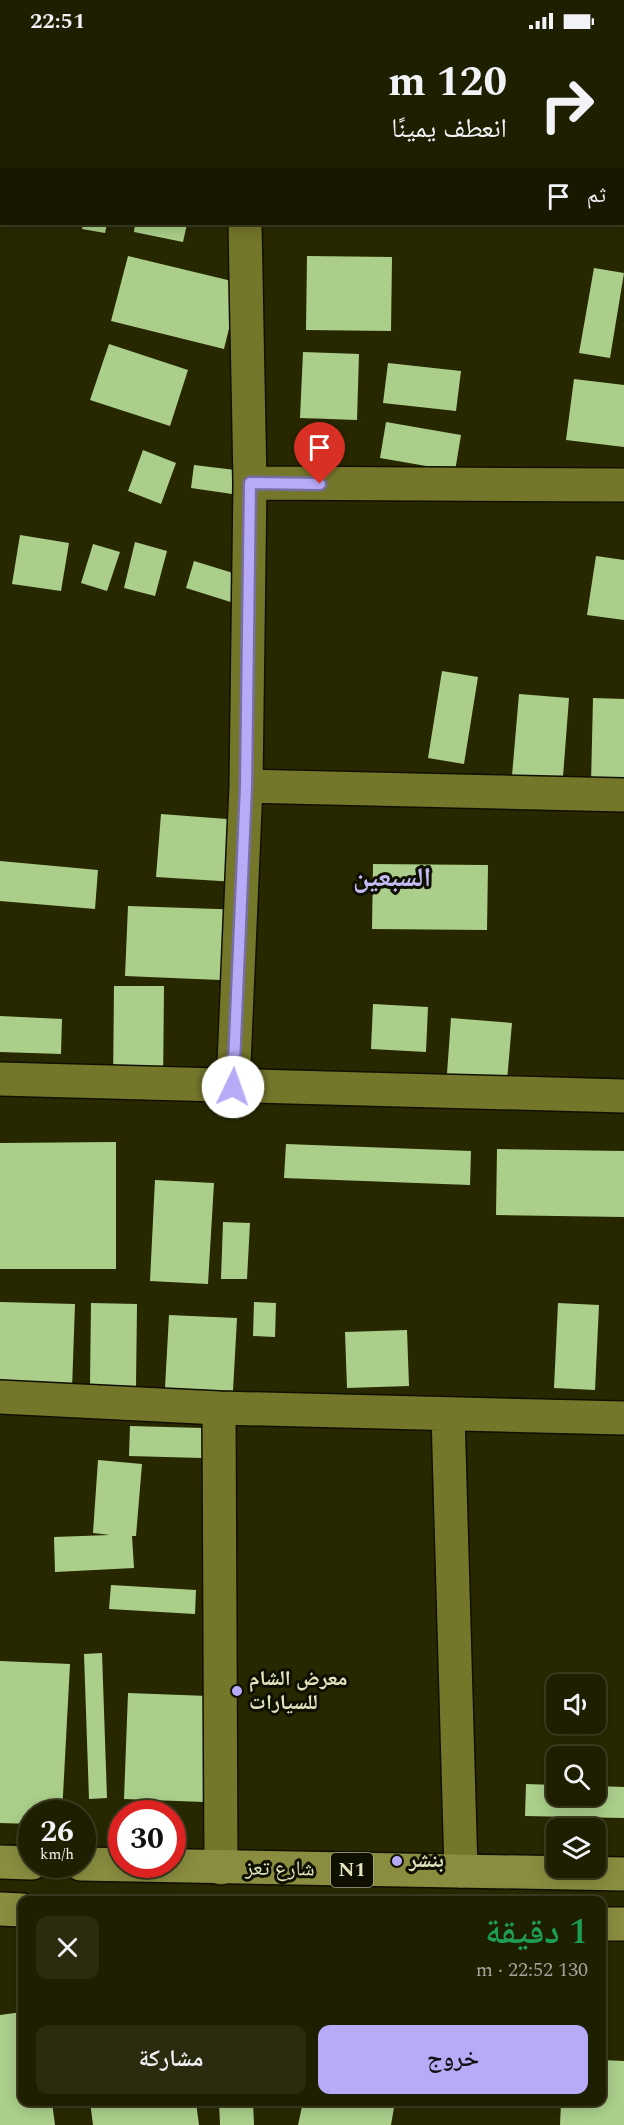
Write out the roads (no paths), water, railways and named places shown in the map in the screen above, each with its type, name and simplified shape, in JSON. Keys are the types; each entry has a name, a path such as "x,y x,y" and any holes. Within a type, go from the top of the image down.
{"highway":[{"path":"0,1862 18,1863"},
{"name":"شارع تعز","path":"96,1864 624,1874"},
{"path":"606,1924 624,1924"}],"street":[{"path":"233,1087 246,786 250,483 245,225"},
{"path":"250,483 624,485"},
{"path":"246,786 624,795"},
{"path":"0,1079 624,1096"},
{"path":"0,1397 219,1408 624,1418"},
{"path":"219,1408 221,1868"},
{"path":"447,1414 461,1871"}],"place":[{"name":"معرض الشام للسيارات","path":"237,1691"},
{"name":"بنشر","path":"397,1861"}],"district":[{"name":"السبعين","path":"392,878"}]}
